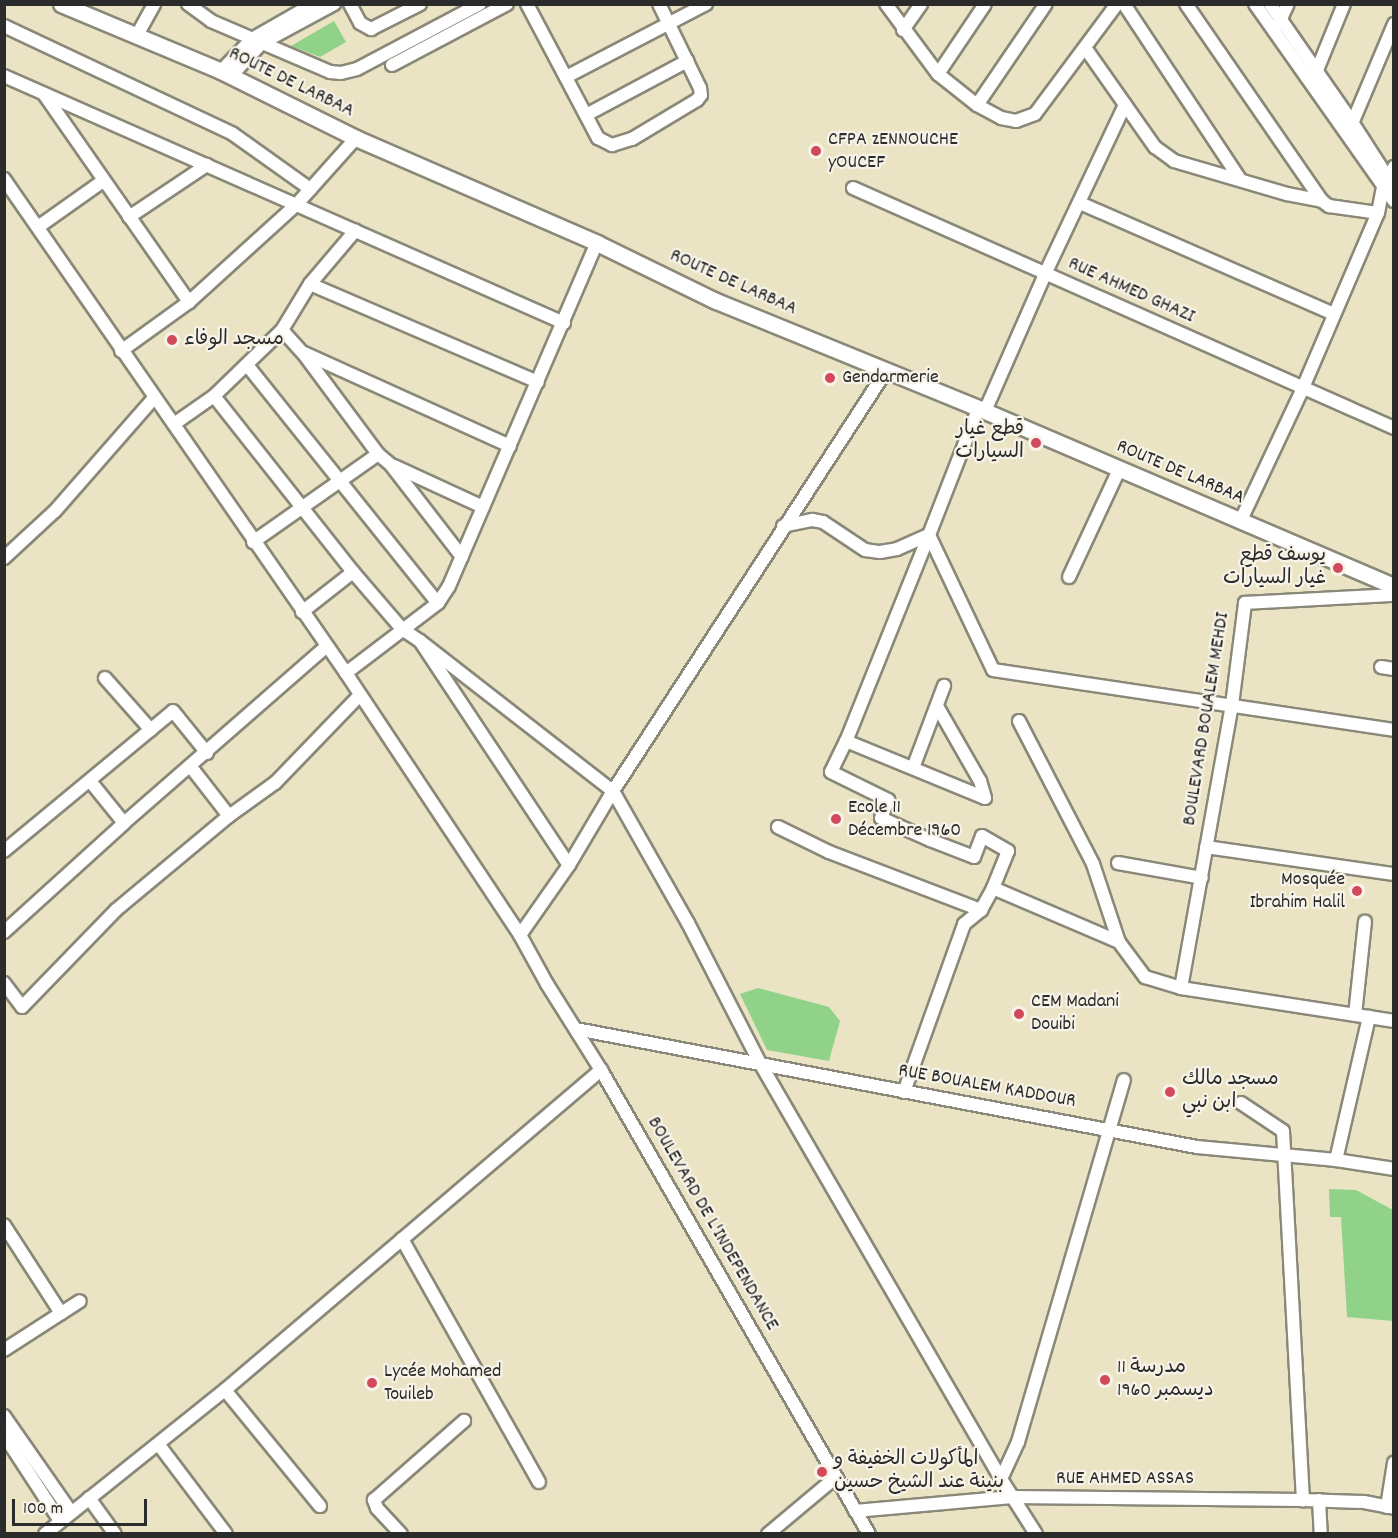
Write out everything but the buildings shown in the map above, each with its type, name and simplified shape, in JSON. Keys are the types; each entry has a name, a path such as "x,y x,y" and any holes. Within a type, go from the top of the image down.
{"main road":[{"name":"ROUTE DE LARBAA","path":"61,4 226,73 356,138 597,243 716,301 981,410 1394,586"}],"street":[{"path":"136,37 154,4"},
{"path":"188,4 203,17 330,72 346,72 480,4"},
{"path":"226,73 257,41 312,4"},
{"path":"257,41 334,4"},
{"path":"350,4 360,23 371,28 420,4"},
{"path":"392,65 507,4"},
{"path":"527,4 603,143 619,144 632,139 700,97 701,90 659,4"},
{"path":"566,77 706,4"},
{"path":"886,4 903,30 938,74 977,105 1001,118 1016,120 1035,114 1086,49 1117,4"},
{"path":"903,30 921,4"},
{"path":"938,74 985,4"},
{"path":"977,105 1046,4"},
{"path":"1124,4 1239,178"},
{"path":"1186,4 1322,201 1329,206 1378,213"},
{"path":"1255,4 1347,135 1391,180"},
{"path":"1270,4 1391,180 1394,201"},
{"path":"1274,32 1288,4"},
{"path":"1311,83 1344,4"},
{"path":"1347,135 1394,24"},
{"path":"4,26 233,134 310,189"},
{"path":"1086,49 1155,147 1174,161 1239,178 1287,194 1322,201"},
{"path":"586,115 687,61"},
{"path":"4,76 564,323"},
{"path":"43,93 189,302"},
{"path":"904,1092 964,924 981,910 1008,851 982,836 974,857 881,818 888,800 831,772 846,741 981,410 1125,105"},
{"path":"121,351 189,302 297,204 356,138"},
{"path":"129,217 207,165"},
{"name":"BOULEVARD DE L'INDEPENDANCE","path":"4,179 253,542 346,673 359,696 520,935 601,1070 835,1478 869,1533"},
{"path":"1240,522 1302,390 1391,180"},
{"path":"38,227 103,182"},
{"name":"RUE AHMED GHAZI","path":"852,188 1302,390 1394,428"},
{"path":"1080,203 1334,314"},
{"path":"174,424 214,396 282,330 310,284 355,231"},
{"path":"346,673 438,603 462,557 597,243"},
{"path":"310,284 538,382"},
{"path":"282,330 303,353 378,454 391,465 462,557"},
{"path":"303,353 510,446"},
{"path":"247,365 318,455 341,479 384,538 438,603"},
{"path":"520,935 569,865 613,790 886,371"},
{"path":"214,396 353,572 402,629 613,790 688,922 760,1063 1001,1479 1036,1533"},
{"path":"4,558 56,511 154,398"},
{"path":"253,542 378,454"},
{"path":"391,465 483,507"},
{"path":"1069,577 1119,470"},
{"path":"783,526 812,520 823,522 865,550 880,552 897,549 929,535"},
{"path":"929,535 993,670 1394,729"},
{"path":"302,612 353,572"},
{"name":"BOULEVARD BOUALEM MEHDI","path":"1181,988 1232,705 1245,603 1394,595"},
{"path":"420,641 569,865"},
{"path":"4,932 124,823 326,647"},
{"path":"105,678 151,730"},
{"path":"913,768 944,686"},
{"path":"4,983 22,1007 116,910 229,816 275,783 359,696"},
{"path":"846,741 985,798 980,781 937,706"},
{"path":"6,846 90,781 173,711 207,753"},
{"path":"1019,721 1093,864 1119,942 1145,977 1181,988 1394,1021"},
{"path":"191,767 229,816"},
{"path":"90,781 124,823"},
{"path":"778,827 829,852 981,910"},
{"path":"1206,847 1394,874"},
{"path":"1118,863 1202,878"},
{"path":"993,888 1119,942"},
{"path":"1355,1015 1365,922"},
{"path":"1336,1160 1369,1017"},
{"name":"RUE BOUALEM KADDOUR","path":"576,1029 1197,1147 1336,1160 1394,1169"},
{"path":"45,1533 159,1445 601,1070"},
{"path":"1001,1479 1018,1442 1124,1080"},
{"path":"1241,1103 1283,1131 1303,1500"},
{"path":"4,1225 61,1313"},
{"path":"402,1239 539,1482"},
{"path":"4,1350 80,1301"},
{"path":"225,1390 320,1506"},
{"path":"4,1416 71,1512"},
{"path":"401,1533 377,1508 374,1500 464,1421"},
{"path":"4,1435 60,1521"},
{"path":"159,1445 226,1533"},
{"path":"1390,1508 1394,1463"},
{"path":"768,1533 835,1478"},
{"name":"RUE AHMED ASSAS","path":"855,1511 1012,1497 1318,1500 1364,1502 1390,1508"},
{"path":"89,1498 115,1533"},
{"path":"1318,1500 1321,1533"}],"green space":[{"path":"334,21 346,42 320,57 291,46"},
{"path":"758,988 829,1007 840,1021 829,1061 767,1050 740,994"},
{"path":"1329,1189 1356,1190 1393,1210 1393,1321 1347,1317 1341,1217 1330,1217"}],"place":[{"name":"CFPA zENNOUCHE yOUCEF","path":"816,151"},
{"name":"مسجد الوفاء","path":"172,340"},
{"name":"Gendarmerie","path":"830,378"},
{"name":"قطع غيار السيارات","path":"1036,443"},
{"name":"يوسف قطع غيار السيارات","path":"1338,568"},
{"name":"Ecole 11 Décembre 1960","path":"836,819"},
{"name":"Mosquée Ibrahim Halil","path":"1357,891"},
{"name":"CEM Madani Douibi","path":"1019,1014"},
{"name":"مسجد مالك ابن نبي","path":"1170,1092"},
{"name":"مدرسة 11 ديسمبر 1960","path":"1105,1380"},
{"name":"Lycée Mohamed Touileb","path":"372,1383"},
{"name":"المأكولات الخفيفة و بنينة عند الشيخ حسين","path":"822,1472"}]}
